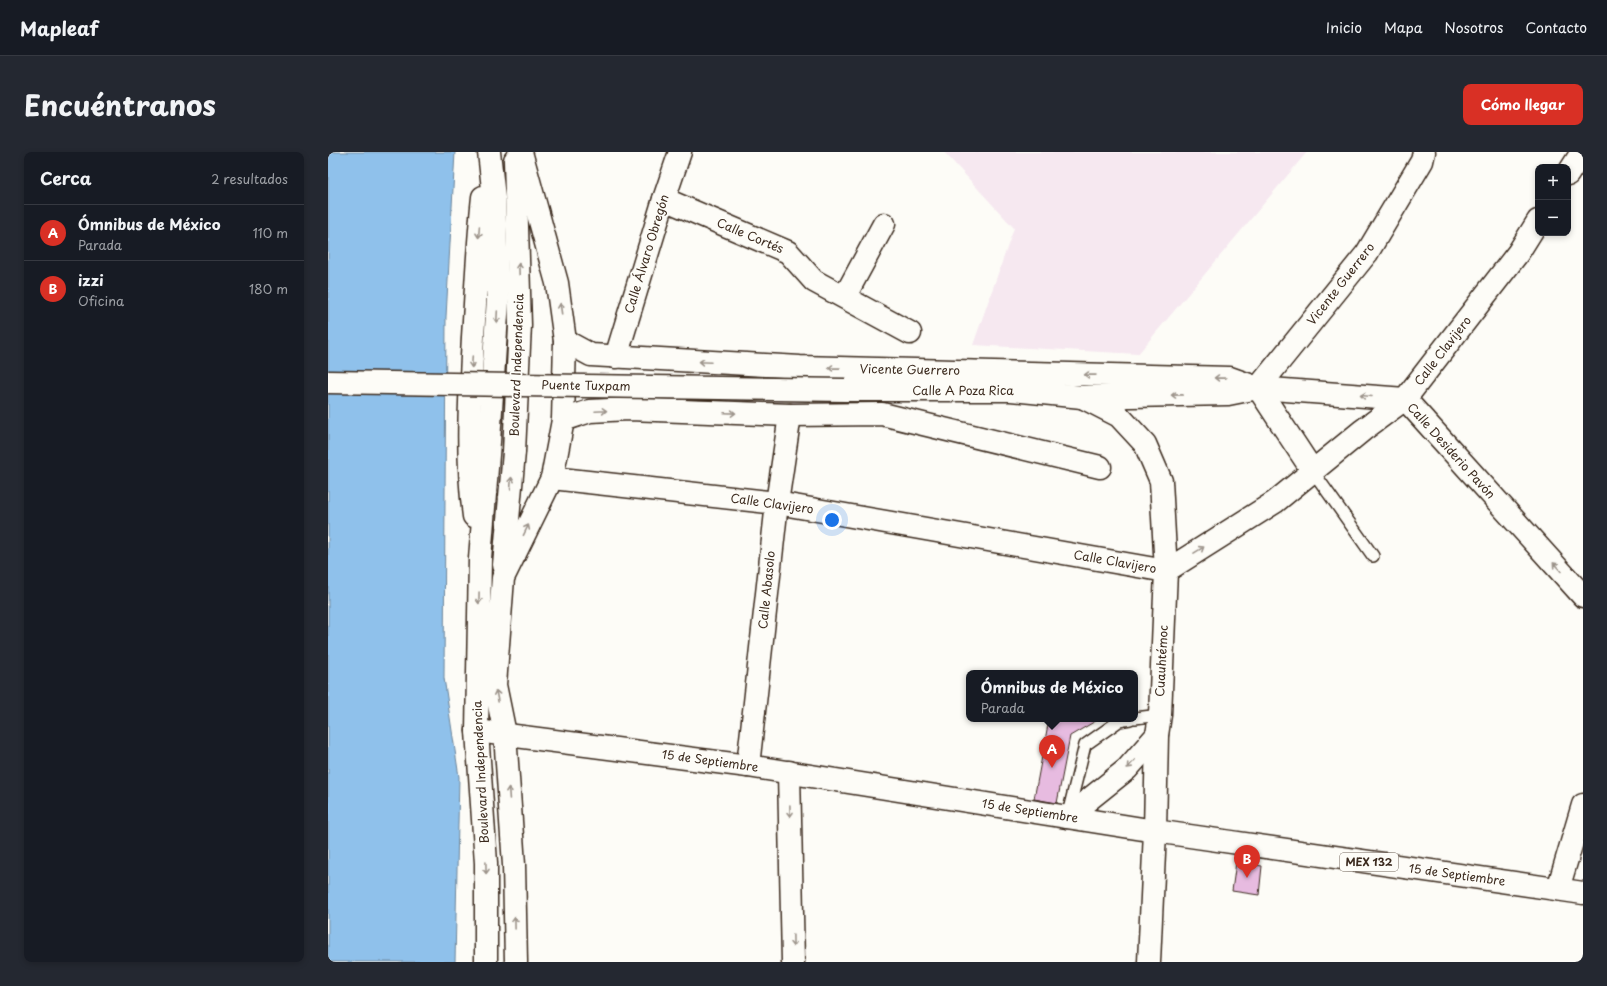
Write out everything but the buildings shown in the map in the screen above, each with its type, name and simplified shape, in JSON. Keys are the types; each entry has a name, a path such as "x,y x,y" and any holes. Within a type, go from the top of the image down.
{"main road":[{"name":"Boulevard Independencia","path":"486,962 486,863 476,731 480,559 498,298 494,198 489,152"},
{"name":"Boulevard Independencia","path":"515,152 520,325 514,452 495,685 505,734 514,865 516,962"},
{"name":"Boulevard Independencia","path":"503,578 552,478 563,420 566,341 557,283 521,152"},
{"name":"Calle Álvaro Obregón","path":"616,357 664,199 680,152"},
{"name":"Vicente Guerrero","path":"566,341 591,355 616,357 800,367 1230,378 1258,388 1367,253 1422,160 1424,152"},
{"path":"1571,169 1582,152"},
{"name":"Calle Cortés","path":"664,199 788,252 814,281 845,296 910,333"},
{"path":"845,296 884,224"},
{"name":"Calle Clavijero","path":"552,478 777,503 1166,571 1275,502 1312,470 1405,399 1518,253 1535,226"},
{"name":"Puente Tuxpam","path":"328,382 845,390"},
{"path":"1082,397 1228,394 1258,388 1312,470"},
{"name":"Calle Desiderio Pavón","path":"1258,388 1405,399 1583,596"},
{"name":"Calle A Poza Rica","path":"845,390 1011,390 1082,397"},
{"name":"Cuauhtémoc","path":"1082,397 1120,416 1145,444 1161,481 1166,571 1158,725 1149,962"},
{"path":"563,420 590,411 629,409 790,415 882,414 1100,467"},
{"name":"Calle Abasolo","path":"748,766 777,503 790,415"},
{"path":"1067,817 1127,769 1158,725"},
{"name":"15 de Septiembre","path":"476,731 790,772 1155,831 1583,893"},
{"path":"790,772 794,962"},
{"path":"1558,889 1583,805"}],"lane":[{"path":"1312,470 1373,556"},
{"path":"1138,719 1158,725"},
{"path":"1067,817 1085,745 1118,722"}],"shaded area":[{"path":"944,152 1307,152 1138,354 973,345 1014,228"}],"water":[{"path":"328,152 455,152 446,317 444,678 459,777 455,962 328,962"}],"place":[{"name":"Ómnibus de México","path":"1052,768"},
{"name":"izzi","path":"1247,878"}]}
